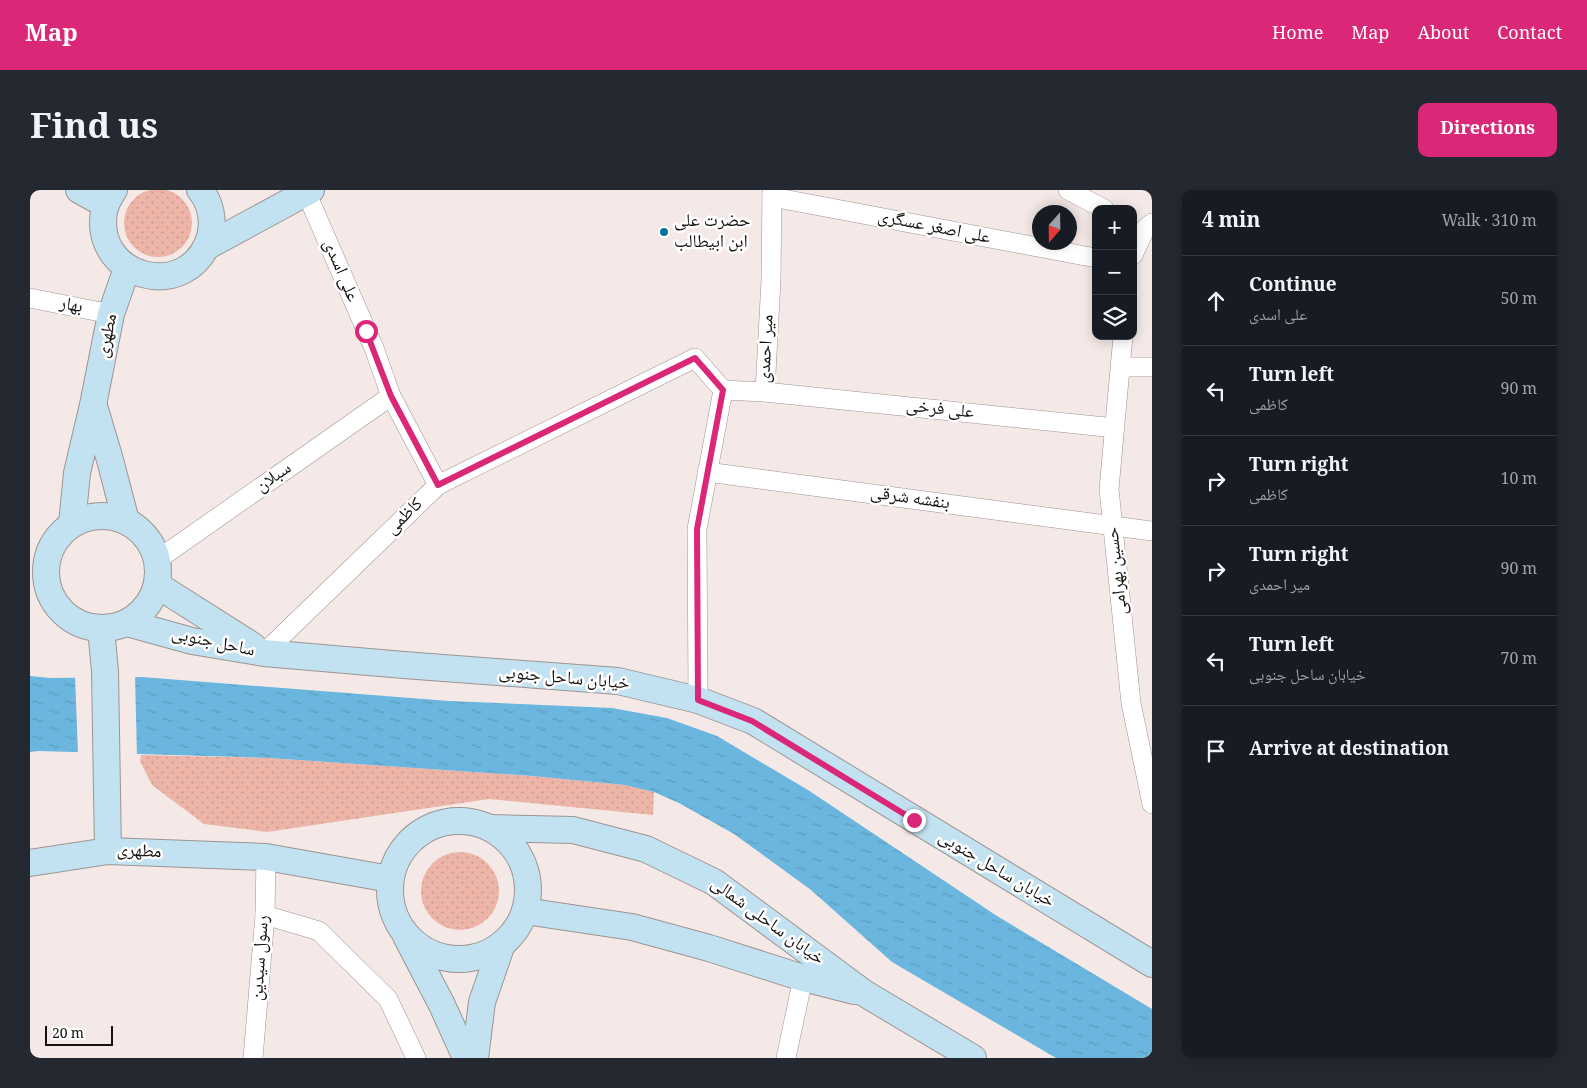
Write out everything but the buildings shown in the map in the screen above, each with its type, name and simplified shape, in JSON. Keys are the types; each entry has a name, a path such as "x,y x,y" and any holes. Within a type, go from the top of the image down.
{"main road":[{"path":"79,190 110,197 103,223 106,240 114,256 127,268 144,275 162,277 180,272 196,262 206,247 212,230 211,212 200,190"},
{"path":"206,247 309,191"},
{"name":"مطهری","path":"65,530 111,314 127,268"},
{"name":"مطهری","path":"93,405 126,521"},
{"path":"30,552 65,530 85,518 113,517 126,521 146,537 157,573 151,600 141,614 127,623 101,629 86,627 42,603 48,590 45,576 50,548 65,530"},
{"name":"ساحل جنوبی","path":"157,573 264,653"},
{"name":"ساحل جنوبی","path":"127,623 192,641 264,653"},
{"name":"مطهری","path":"101,629 105,671 108,851 266,857 390,879"},
{"name":"خیابان ساحل جنوبی","path":"264,653 414,666 618,680 698,700 752,721 1152,964"},
{"path":"402,929 417,945 437,955 460,959 482,955 502,944 517,928 525,911 528,892 526,872 518,854 506,839 490,828 471,822 451,821 429,827 411,840 397,858 390,879 391,901 402,929 442,1005 466,1058"},
{"name":"خیابان ساحلی شمالی","path":"490,828 573,830 646,849 714,882 864,993 973,1058"},
{"path":"30,863 108,851"},
{"name":"خیابان ساحلی شمالی","path":"525,911 632,926 803,978 864,993"},
{"path":"475,1058 482,1002 502,944"}],"street":[{"path":"1068,190 1096,205"},
{"name":"علی اسدی","path":"309,191 374,348 391,396 438,485"},
{"name":"علی اصغر عسگری","path":"772,194 1092,257"},
{"name":"میر احمدی","path":"723,390 765,392 771,280 772,194"},
{"path":"1135,250 1143,225"},
{"name":"بهار","path":"30,298 111,314"},
{"name":"حسین بهرامی","path":"1123,340 1109,489 1131,702 1146,744 1152,804"},
{"name":"کاظمی","path":"264,653 438,485 695,358 723,390"},
{"path":"1121,367 1152,367"},
{"path":"698,700 697,529 723,390"},
{"name":"علی فرخی","path":"765,392 1115,428"},
{"name":"سبلان","path":"157,573 391,396"},
{"name":"بنفشه شرقی","path":"707,472 1152,531"},
{"name":"رسول سیدین","path":"253,1058 265,915 266,857"},
{"path":"265,915 319,931 388,999 416,1058"},
{"path":"786,1058 803,978"}],"shaded area":[{"path":"158,189 171,192 182,199 189,210 192,223 189,236 182,247 171,254 158,257 145,254 134,247 127,236 124,223 127,210 134,199 145,192"},
{"path":"141,755 269,758 532,776 625,785 654,792 653,815 489,799 267,832 204,824 152,785 140,761"},
{"path":"460,852 475,855 487,864 496,876 499,891 496,906 487,918 475,927 460,930 445,927 433,918 424,906 421,891 424,876 433,864 445,855"}],"water":[{"path":"30,676 50,678 142,677 449,701 612,708 667,718 717,736 808,790 997,916 1152,1009 1152,1058 1056,1058 892,962 811,890 734,834 679,803 654,792 625,785 532,776 269,758 30,752"}],"pier":[{"path":"135,674 137,757 78,754 75,675"}],"place":[{"name":"حضرت علی ابن ابیطالب","path":"664,232"}],"route":[{"path":"366,331 391,396 438,485 695,358 723,390 697,529 698,700 752,721 914,820"}]}
